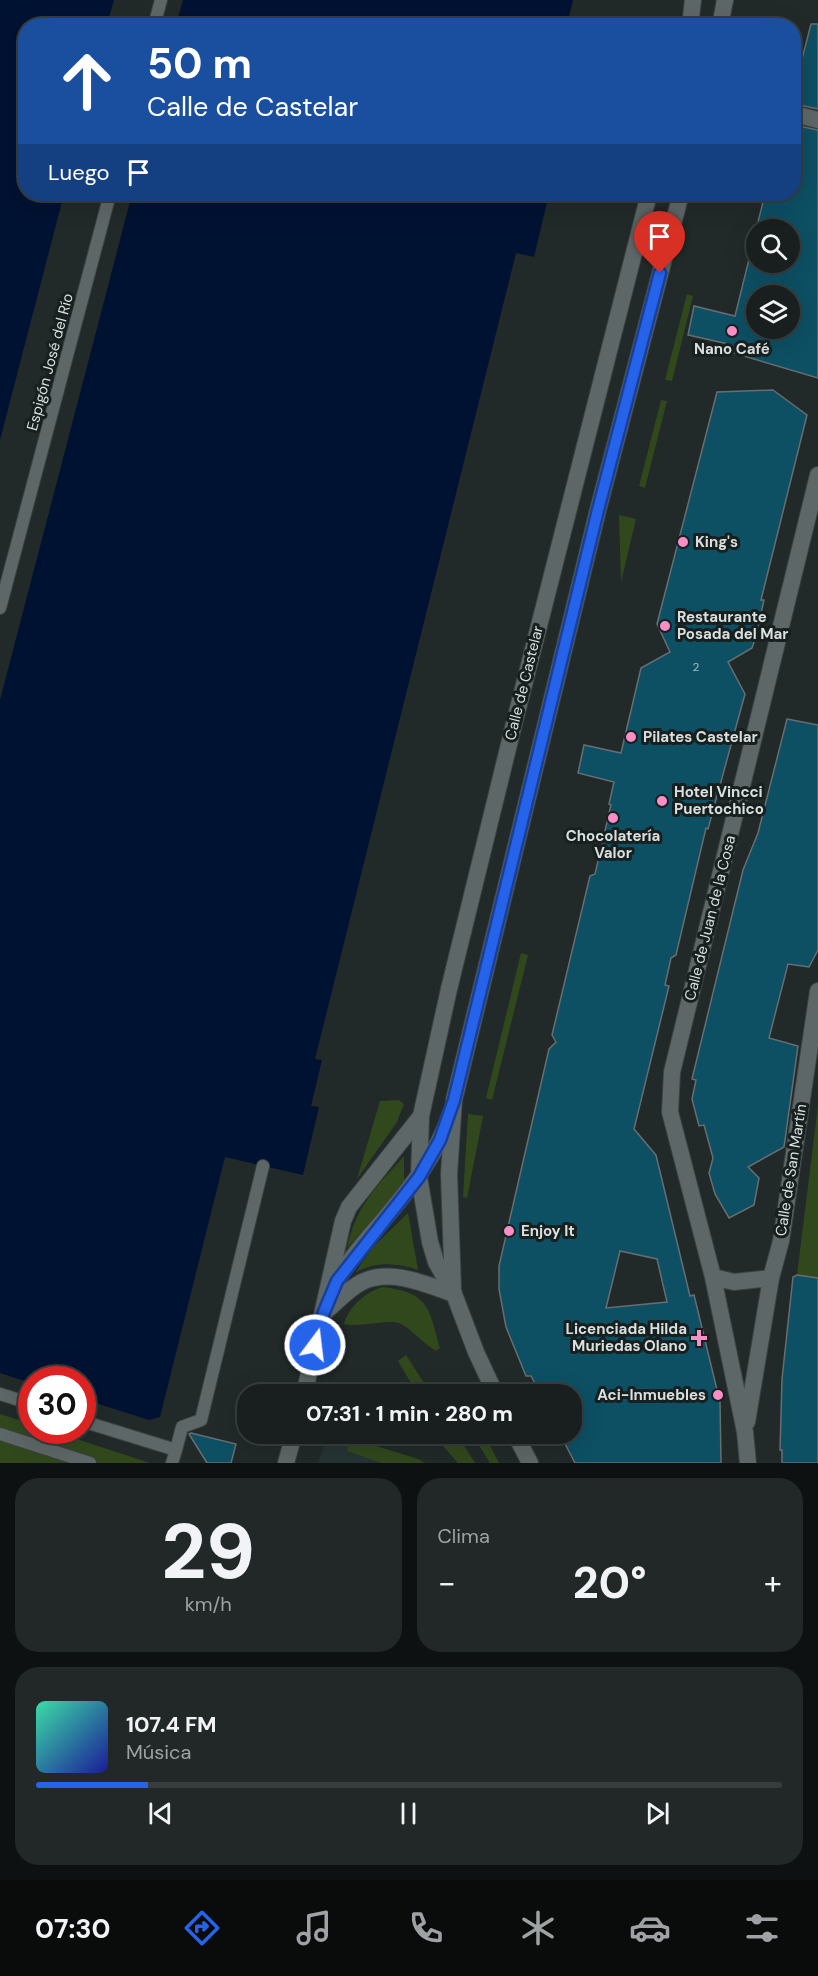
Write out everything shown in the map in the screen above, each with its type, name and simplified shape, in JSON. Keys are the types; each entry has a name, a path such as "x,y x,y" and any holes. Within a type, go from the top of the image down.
{"main road":[{"path":"691,18 693,0"},
{"path":"722,18 725,0"},
{"path":"801,116 818,120"},
{"name":"Calle de Castelar","path":"491,1384 476,1353 454,1294 436,1262 419,1177 421,1116 449,989 524,684 647,201"},
{"name":"Calle de Castelar","path":"419,1177 440,1140 454,1100 598,510 679,201"},
{"name":"Calle de Juan de la Cosa","path":"745,1432 713,1277 670,1112 672,1072 818,475"},
{"name":"Calle de San Martín","path":"745,1432 771,1278 781,1241 818,991"},
{"name":"Calle de Castelar","path":"454,1100 449,1174 454,1294"},
{"path":"307,1384 324,1312 338,1237 349,1207 421,1116"},
{"path":"324,1312 337,1281 350,1261 419,1177"},
{"path":"324,1312 356,1286 374,1278 393,1277 417,1281 454,1294"},
{"path":"713,1277 734,1281 771,1278"},
{"path":"745,1432 748,1463"},
{"path":"286,1463 291,1444"},
{"path":"520,1444 530,1463"}],"lane":[{"path":"156,18 161,0"},
{"name":"Espigón José del Río","path":"0,608 108,201"},
{"path":"172,1463 183,1427 201,1420 263,1166"},
{"path":"0,1394 18,1400"},
{"path":"96,1425 176,1450"},
{"path":"0,1434 90,1463"}],"shaded area":[{"path":"324,1444 369,1444 425,1463 318,1463"}],"green space":[{"path":"687,294 693,296 672,381 665,380"},
{"path":"661,400 667,401 645,488 639,486"},
{"path":"619,515 636,519 621,582"},
{"path":"521,953 528,955 492,1100 486,1098"},
{"path":"399,1100 404,1104 397,1122 357,1179 380,1101"},
{"path":"818,1105 818,1278 797,1275"},
{"path":"468,1114 483,1116 467,1198 463,1197"},
{"path":"404,1156 404,1184 347,1248 356,1220 368,1198"},
{"path":"408,1213 418,1270 386,1264 371,1266 355,1273 373,1247"},
{"path":"382,1287 409,1293 424,1304 433,1322 440,1348 436,1351 405,1326 396,1322 344,1324 346,1317 359,1301"},
{"path":"406,1355 425,1384 412,1384 398,1361"},
{"path":"0,1414 18,1420 18,1444 92,1444 150,1463 0,1463"},
{"path":"349,1444 370,1444 425,1463 381,1463 347,1451"},
{"path":"438,1444 463,1444 475,1463 458,1463 443,1446"},
{"path":"478,1444 489,1444 499,1463 490,1463"}],"water":[{"path":"0,0 114,0 109,18 18,18 18,201 62,201 0,440"},
{"path":"183,0 573,0 569,18 178,18"},
{"path":"130,201 547,201 534,257 516,253 315,1059 322,1060 311,1106 319,1107 303,1175 225,1157 160,1417 149,1420 96,1403 96,1366 18,1366 18,1379 0,1373 0,700"}],"building":[{"path":"811,24 818,24 818,109 801,105 801,63"},
{"path":"801,126 818,130 818,378 730,352 728,344 688,335 694,306 735,316 746,271 800,273 800,219 759,219 763,201 801,201"},
{"path":"773,390 807,415 761,600 764,600 756,636 752,648 728,662 745,694 708,829 706,828 676,955 671,958 665,985 669,986 634,1129 656,1155 690,1296 694,1295 720,1402 721,1463 575,1463 565,1444 582,1444 582,1384 535,1384 531,1376 526,1376 506,1327 499,1289 499,1266 549,1049 556,1042 552,1035 590,876 595,874 611,805 609,804 614,782 578,773 584,745 621,753 641,668 670,652 657,624 717,392","holes":["620,1251 657,1259 667,1302 606,1308"]},
{"path":"787,719 818,725 818,950 809,967 788,964 769,1038 798,1046 784,1147 748,1167 759,1178 754,1205 729,1218 715,1194 709,1173 713,1158 704,1125 699,1126 692,1099 696,1080 692,1079 743,870 758,833"},
{"path":"797,1275 818,1278 818,1463 782,1463 782,1450 780,1450 782,1379 793,1277"},
{"path":"189,1434 236,1444 231,1463 207,1463"}],"place":[{"name":"Nano Café","path":"732,331"},
{"name":"King's","path":"683,542"},
{"name":"Restaurante Posada del Mar","path":"665,626"},
{"name":"Pilates Castelar","path":"631,737"},
{"name":"Hotel Vincci Puertochico","path":"662,801"},
{"name":"Chocolatería Valor","path":"613,818"},
{"name":"Enjoy It","path":"509,1231"},
{"name":"Licenciada Hilda Muriedas Olano","path":"699,1338"},
{"name":"Aci-Inmuebles","path":"718,1395"}],"route":[{"path":"315,1345 324,1312 337,1281 350,1261 419,1177 430,1160 447,1123 598,510 660,273"}]}
